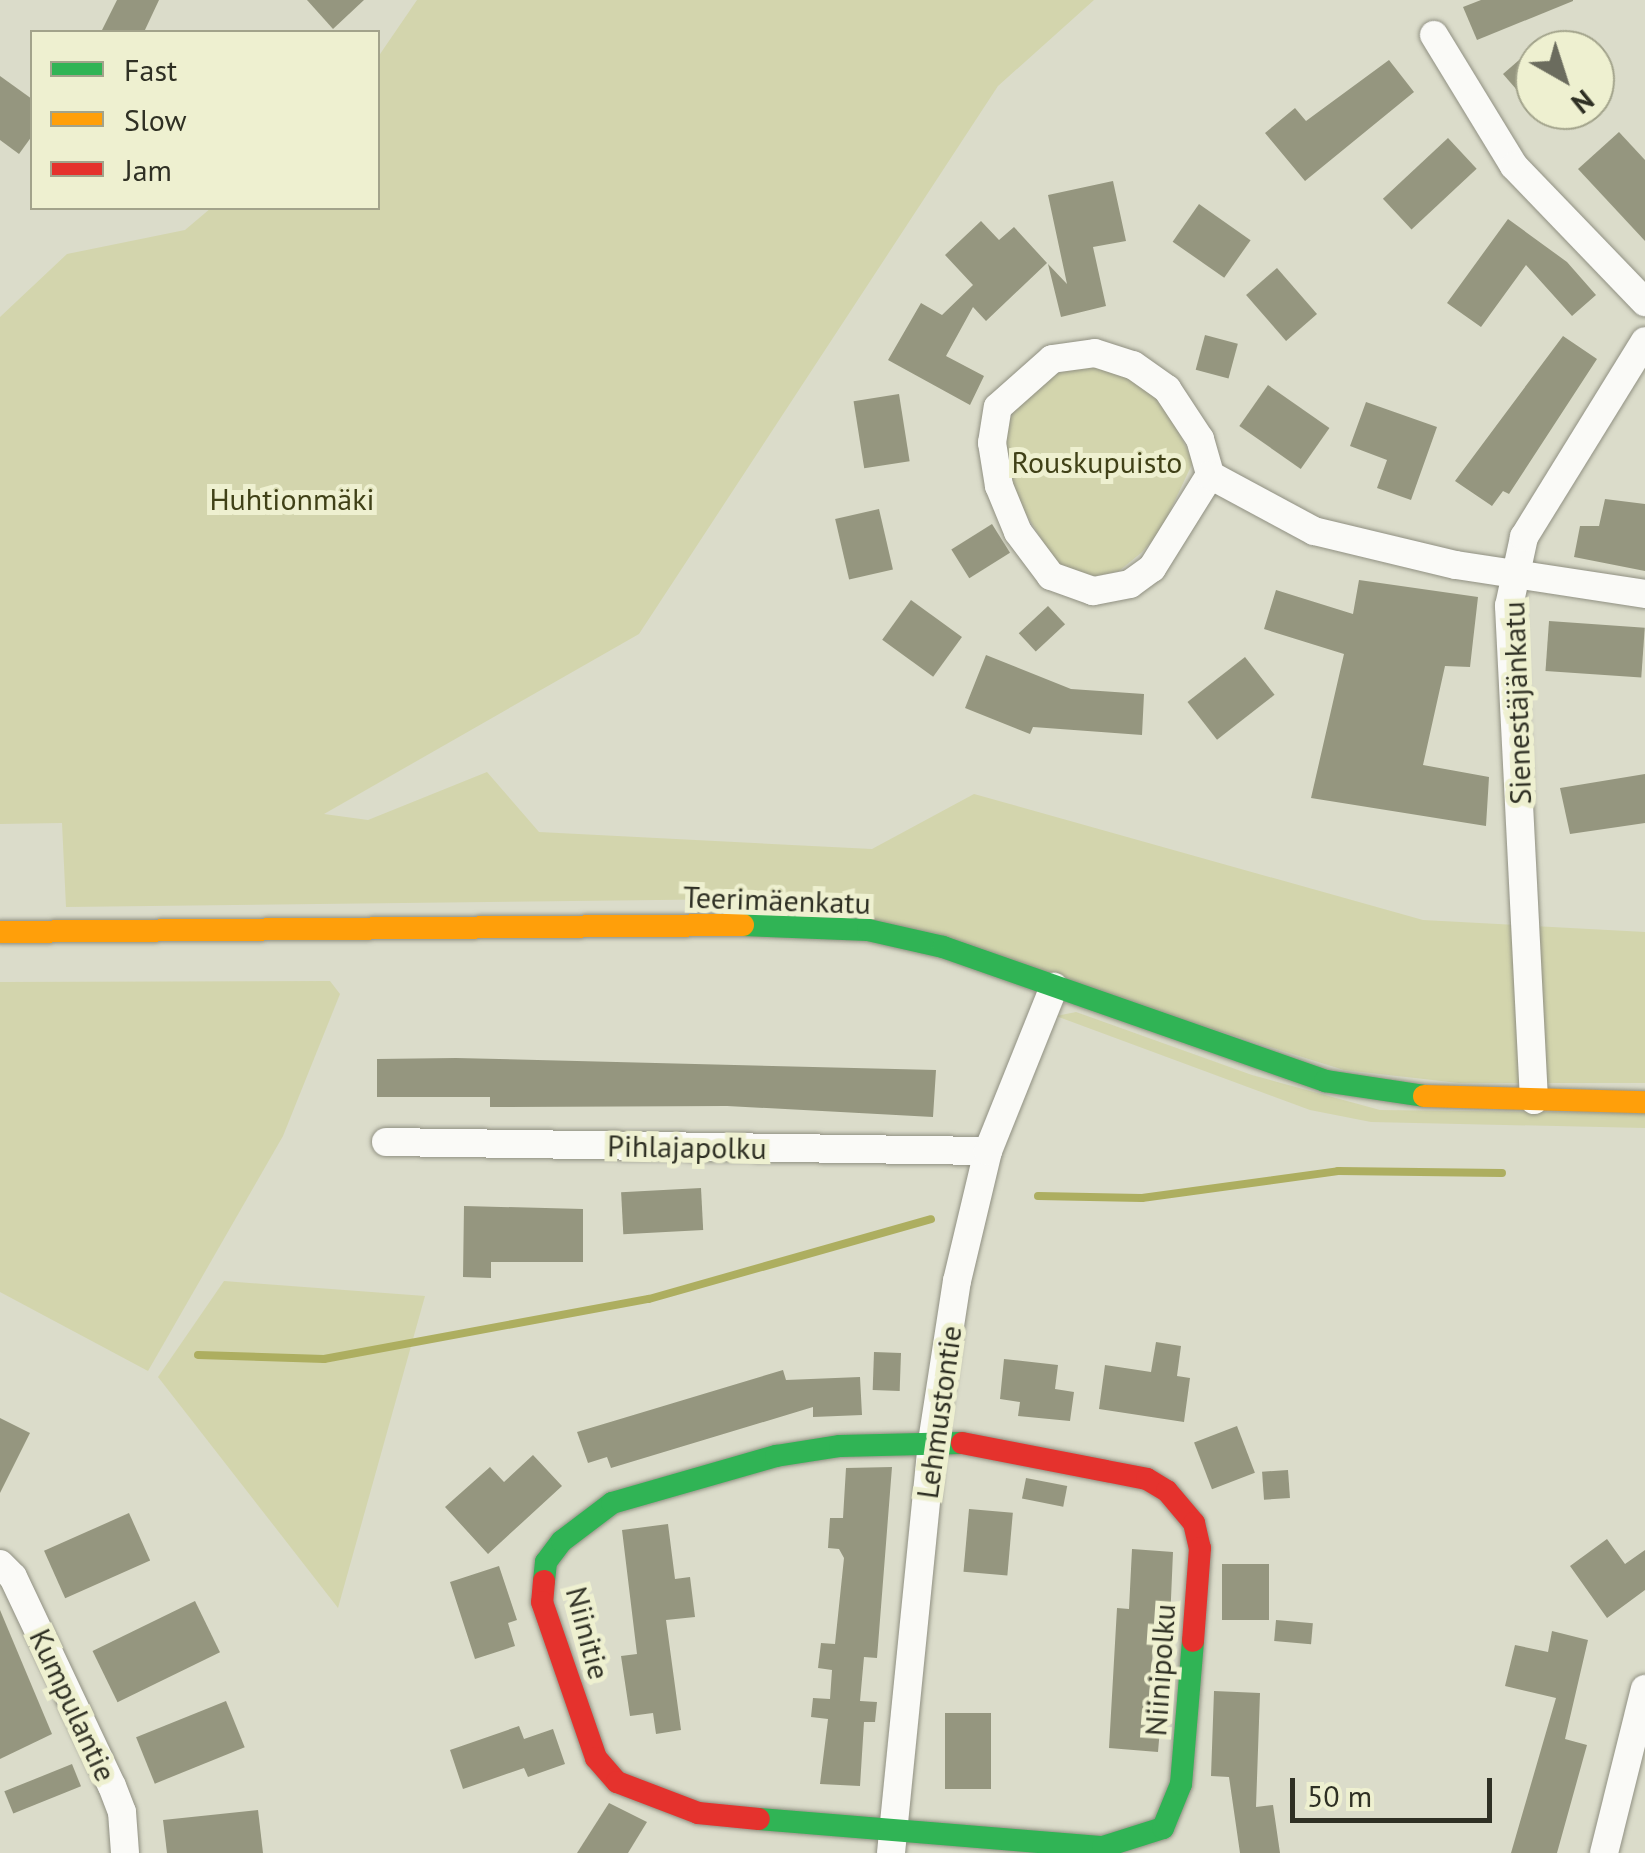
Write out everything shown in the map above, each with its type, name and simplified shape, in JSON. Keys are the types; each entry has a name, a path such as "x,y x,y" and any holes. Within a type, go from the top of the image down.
{"street":[{"path":"1434,35 1514,166 1645,302"},
{"name":"Sienestäjänkatu","path":"1534,1100 1509,606 1524,537 1645,341"},
{"path":"1210,475 1152,568 1130,584 1093,591 1051,576 1018,532 999,486 992,443 998,407 1052,359 1095,353 1133,365 1167,389 1200,439 1210,475 1314,531 1515,573 1645,594"},
{"name":"Teerimäenkatu","path":"0,932 788,924 868,930 925,943 1324,1082 1398,1096 1645,1102"},
{"name":"Lehmustontie","path":"892,1843 932,1442 957,1281 988,1151 1054,987"},
{"name":"Pihlajapolku","path":"386,1142 988,1151"},
{"name":"Niinipolku","path":"892,1843 1103,1846 1163,1828 1182,1784 1200,1548 1184,1506 1147,1480 932,1442"},
{"name":"Niinitie","path":"892,1843 698,1813 616,1782 596,1758 547,1622 542,1579 562,1541 612,1503 801,1451 932,1442"},
{"name":"Kumpulantie","path":"0,1564 13,1577 112,1786 122,1812 124,1853"},
{"path":"1604,1853 1645,1688"}],"green space":[{"name":"Huhtionmäki","path":"417,0 1094,0 998,86 639,634 324,814 368,820 487,772 539,832 872,849 974,794 1423,920 1645,932 1645,1083 1459,1083 1344,1070 831,910 838,898 66,907 62,823 0,824 0,317 67,254 185,230 209,210 380,210 380,54"},
{"name":"Rouskupuisto","path":"1092,363 1133,378 1168,410 1193,462 1160,532 1119,571 1091,577 1057,564 1013,493 1005,442 1013,409 1045,377"},
{"path":"330,981 340,994 283,1136 148,1371 0,1292 0,982"},
{"path":"1076,1012 1252,1075 1380,1110 1645,1113 1645,1128 1371,1122 1310,1110 1056,1016"},
{"path":"224,1281 425,1296 338,1608 158,1377"}],"building":[{"path":"117,0 159,0 145,30 102,30"},
{"path":"307,0 364,0 333,29"},
{"path":"1481,0 1573,1 1477,40 1463,7"},
{"path":"1389,60 1414,92 1305,181 1265,133 1295,108 1306,121"},
{"path":"1515,64 1515,88 1503,74"},
{"path":"0,76 30,98 30,139 19,154 0,140"},
{"path":"1619,132 1645,160 1645,241 1578,169"},
{"path":"1448,138 1477,169 1412,229 1383,199"},
{"path":"1113,181 1126,241 1093,247 1106,306 1061,317 1048,264 1067,284 1048,195"},
{"path":"1199,204 1251,240 1224,278 1173,242"},
{"path":"1508,219 1567,262 1596,295 1572,316 1526,265 1481,327 1447,303"},
{"path":"981,221 999,240 1014,227 1047,263 986,321 973,307 946,356 984,376 970,405 888,360 921,303 942,315 973,285 945,255"},
{"path":"1277,268 1317,314 1286,341 1246,295"},
{"path":"1205,335 1238,344 1229,379 1196,370"},
{"path":"1563,336 1597,359 1509,494 1503,491 1492,506 1455,481"},
{"path":"1268,385 1329,428 1301,469 1239,426"},
{"path":"899,394 910,461 864,468 854,401"},
{"path":"1366,402 1437,427 1411,500 1377,488 1387,460 1350,446"},
{"path":"1605,499 1645,504 1645,571 1574,557 1580,526 1599,526"},
{"path":"879,509 893,569 849,580 835,519"},
{"path":"992,524 1010,553 969,578 951,549"},
{"path":"1359,580 1478,597 1470,667 1445,666 1423,765 1489,777 1486,826 1311,798 1344,654 1264,629 1276,590 1353,614"},
{"path":"911,600 962,637 933,677 882,640"},
{"path":"1048,606 1065,624 1036,652 1019,633"},
{"path":"1549,621 1645,628 1641,678 1546,671"},
{"path":"986,655 1071,689 1144,694 1142,735 1033,727 1030,734 965,708"},
{"path":"1245,657 1275,695 1217,740 1187,702"},
{"path":"1645,774 1645,823 1570,834 1560,788"},
{"path":"377,1059 936,1070 933,1117 727,1106 490,1107 490,1097 377,1097"},
{"path":"701,1188 703,1230 623,1234 621,1192"},
{"path":"464,1206 583,1209 583,1262 491,1262 491,1278 463,1277"},
{"path":"1156,1342 1181,1346 1177,1376 1190,1378 1184,1422 1099,1409 1105,1365 1151,1372"},
{"path":"874,1352 901,1353 900,1391 873,1390"},
{"path":"1004,1359 1058,1365 1055,1389 1074,1392 1070,1421 1018,1416 1020,1402 1000,1399"},
{"path":"783,1370 786,1380 860,1377 862,1415 813,1417 813,1407 611,1468 607,1457 588,1463 577,1432"},
{"path":"0,1418 30,1433 0,1493"},
{"path":"1237,1426 1255,1473 1212,1489 1194,1442"},
{"path":"533,1455 562,1486 488,1554 445,1507 490,1467 504,1482"},
{"path":"892,1467 877,1658 864,1657 860,1701 877,1702 875,1722 864,1722 860,1786 820,1784 828,1719 811,1717 813,1698 830,1699 832,1670 818,1668 821,1643 835,1644 844,1558 839,1549 828,1548 830,1518 843,1518 846,1468"},
{"path":"1288,1470 1290,1498 1264,1500 1262,1472"},
{"path":"1026,1478 1067,1486 1063,1507 1022,1499"},
{"path":"969,1509 1013,1513 1007,1576 964,1572"},
{"path":"129,1513 150,1561 65,1598 44,1551"},
{"path":"668,1524 675,1579 690,1577 695,1617 666,1620 681,1730 656,1734 653,1713 630,1716 621,1656 637,1654 622,1530"},
{"path":"1607,1539 1625,1564 1645,1550 1645,1590 1607,1618 1570,1566"},
{"path":"1132,1549 1173,1552 1170,1622 1155,1621 1150,1692 1163,1693 1158,1752 1109,1748 1117,1608 1129,1609"},
{"path":"1222,1564 1269,1564 1269,1620 1222,1620"},
{"path":"499,1566 517,1620 508,1623 515,1646 475,1659 450,1582"},
{"path":"195,1601 220,1652 118,1702 93,1651"},
{"path":"0,1610 52,1734 0,1759"},
{"path":"1276,1620 1313,1623 1311,1644 1274,1641"},
{"path":"1552,1631 1588,1640 1565,1739 1587,1745 1557,1853 1511,1853 1556,1698 1505,1686 1515,1645 1548,1652"},
{"path":"1214,1691 1260,1693 1256,1807 1273,1805 1280,1853 1240,1853 1229,1777 1211,1776"},
{"path":"226,1701 245,1747 155,1784 136,1737"},
{"path":"945,1713 991,1713 991,1789 945,1789"},
{"path":"519,1726 524,1739 553,1729 565,1764 528,1777 524,1768 463,1789 450,1750"},
{"path":"72,1764 81,1786 13,1814 4,1791"},
{"path":"609,1803 647,1822 628,1853 577,1853"},
{"path":"258,1810 263,1853 167,1853 163,1820"}],"waterway":[{"path":"1038,1196 1142,1198 1338,1171 1502,1173"},
{"path":"198,1355 324,1359 649,1299 931,1219"}],"traffic: fast":[{"path":"743,925 868,930 943,947 1325,1081 1424,1096"},
{"path":"544,1581 546,1562 562,1541 612,1503 776,1456 840,1446 962,1443"},
{"path":"759,1819 1103,1847 1163,1828 1181,1784 1193,1641"}],"traffic: slow":[{"path":"0,932 743,925"},
{"path":"1424,1096 1645,1102"}],"traffic: jam":[{"path":"962,1443 1147,1479 1167,1491 1194,1523 1200,1548 1193,1641"},
{"path":"544,1581 542,1602 596,1758 617,1782 698,1813 759,1819"}]}
